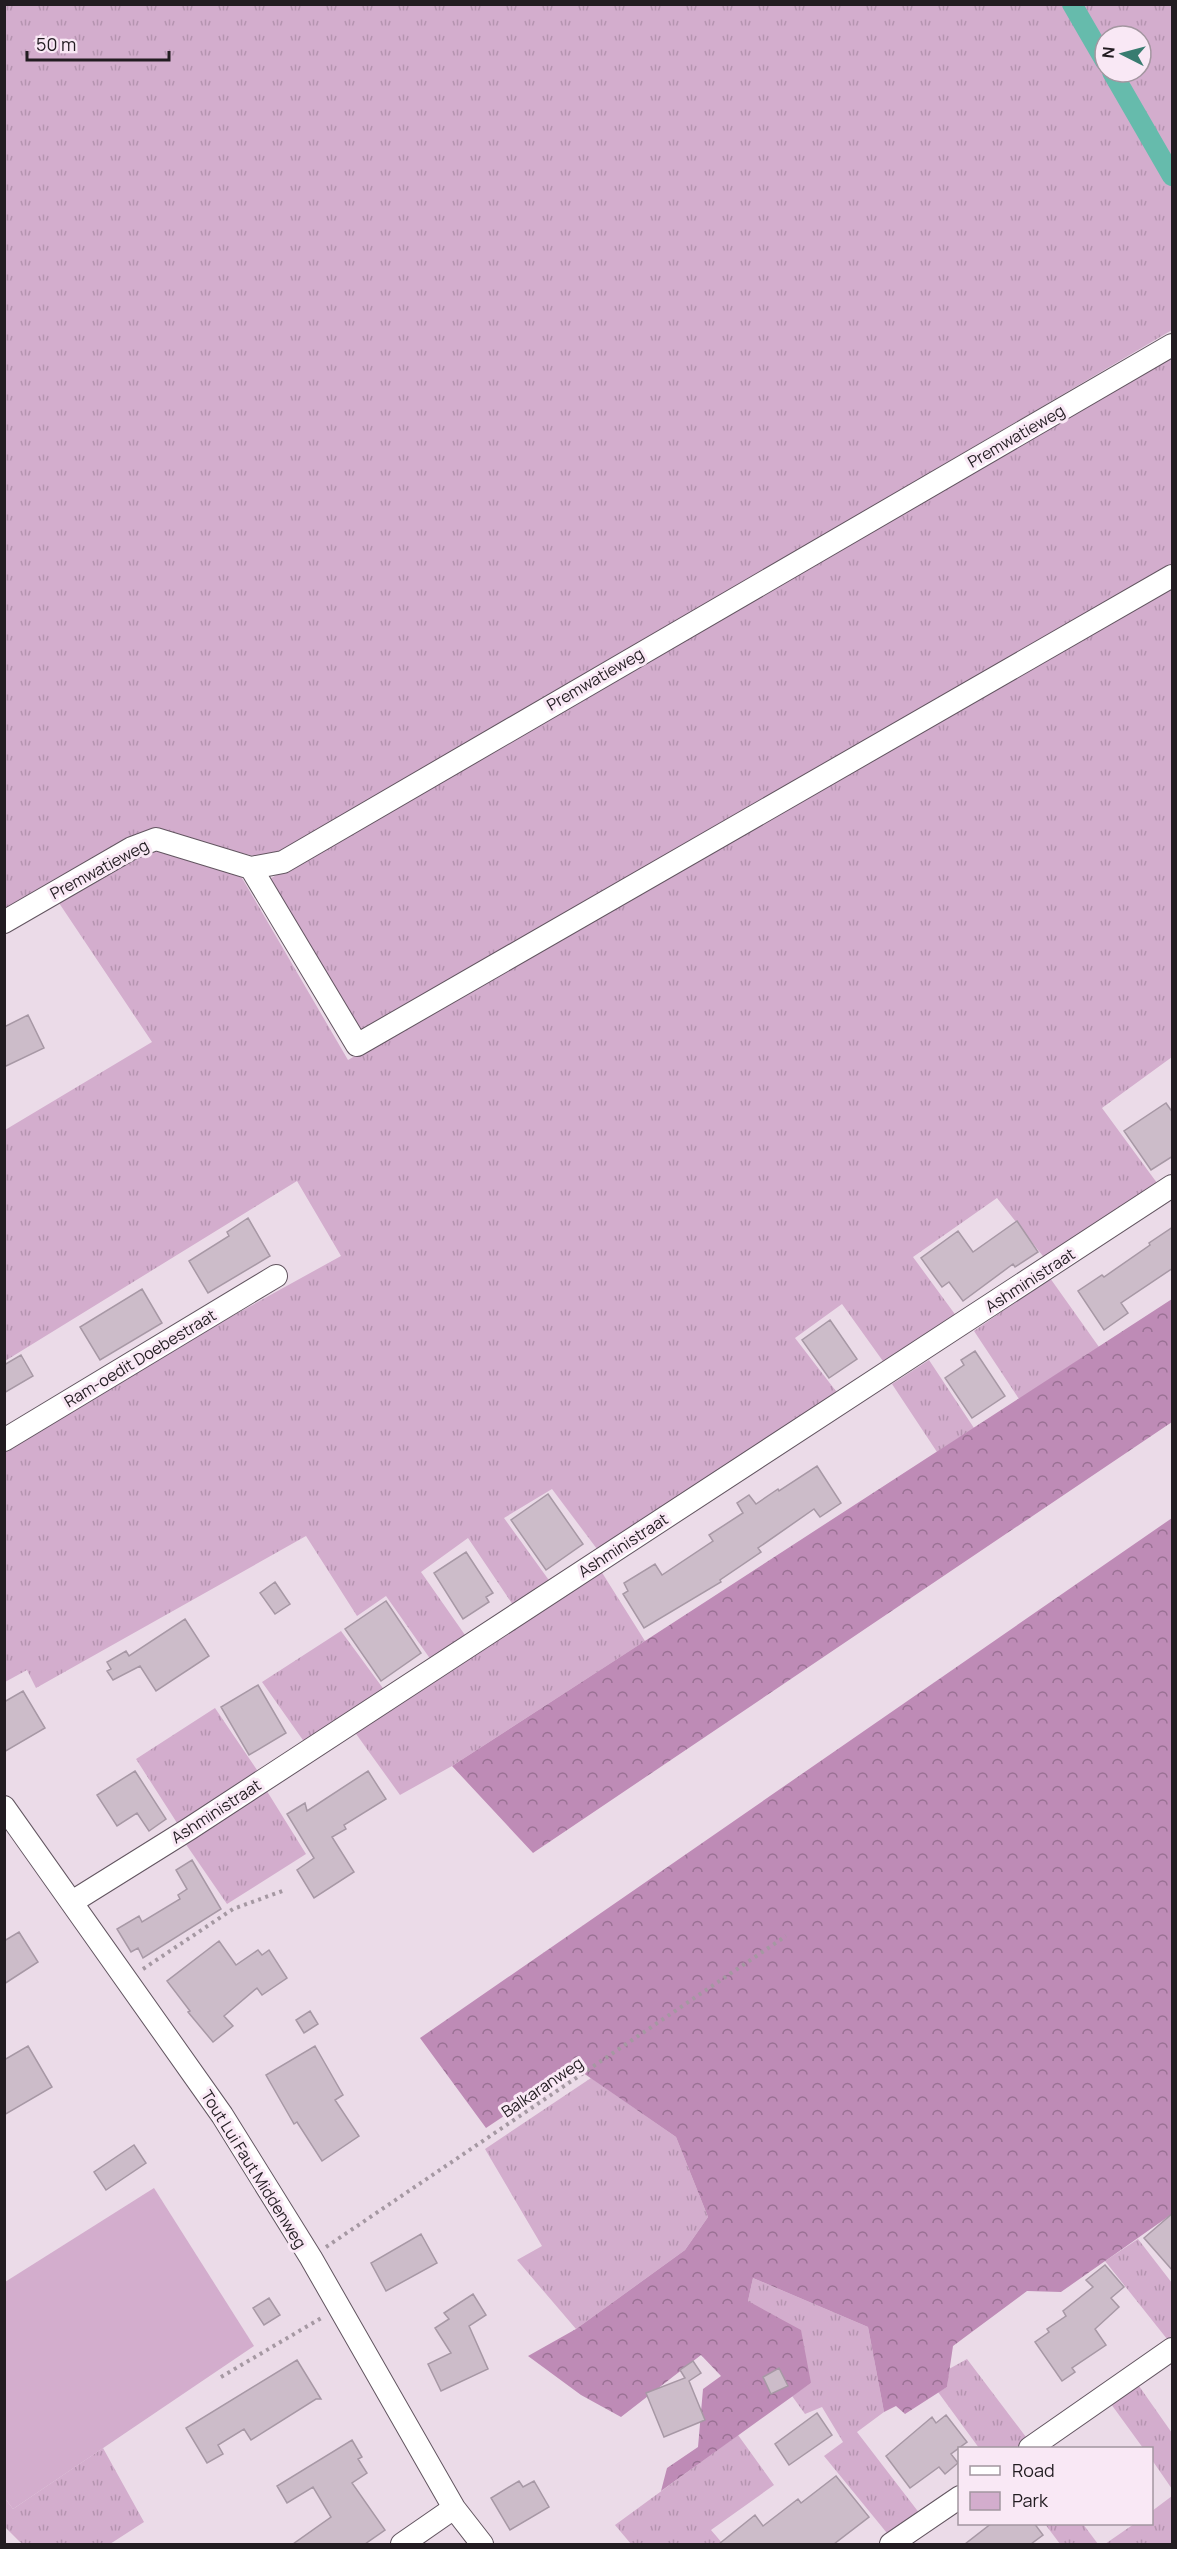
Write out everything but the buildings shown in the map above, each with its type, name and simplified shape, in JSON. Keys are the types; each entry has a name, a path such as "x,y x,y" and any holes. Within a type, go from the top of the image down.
{"street":[{"name":"Premwatieweg","path":"4,922 132,848 156,839 251,868 283,862 1173,345"},
{"path":"251,868 357,1044 1173,576"},
{"name":"Ashministraat","path":"72,1902 189,1829 1173,1186"},
{"name":"Ram-oedit Doebestraat","path":"4,1440 276,1276"},
{"name":"Tout Lui Faut Middenweg","path":"4,1807 222,2115 311,2258 454,2508 482,2544"},
{"path":"1031,2447 1173,2349"},
{"path":"891,2544 958,2498"},
{"path":"402,2544 454,2508"}],"path":[{"path":"127,1980 232,1909 285,1890"},
{"name":"Balkaranweg","path":"311,2258 786,1935"},
{"path":"221,2377 339,2308"}],"green space":[{"path":"4,5 1172,5 1172,330 279,856 259,857 150,832 5,916"},
{"path":"1172,354 1172,567 358,1032 268,880"},
{"path":"1172,585 1172,1057 1102,1108 1160,1187 1046,1260 997,1198 913,1257 957,1317 885,1364 842,1304 795,1338 839,1395 600,1553 552,1489 504,1518 551,1583 513,1605 468,1538 421,1572 465,1635 431,1660 386,1596 357,1616 306,1536 36,1688 27,1670 5,1682 5,1449 118,1379 341,1256 297,1181 5,1361 5,1130 152,1042 57,900 141,854 160,848 208,861 242,878 348,1060"},
{"path":"1050,1278 1099,1347 1019,1399 974,1331"},
{"path":"1172,1299 1172,1422 533,1853 452,1766"},
{"path":"929,1360 974,1428 937,1452 892,1384"},
{"path":"1172,1518 1172,2214 1061,2292 1027,2291 953,2346 947,2387 905,2414 896,2406 884,2412 868,2327 753,2278 748,2301 801,2330 811,2383 661,2491 667,2468 698,2447 703,2389 721,2376 701,2355 621,2417 581,2395 528,2356 576,2329 685,2250 708,2217 676,2137 576,2068 486,2128 420,2038"},
{"path":"601,1571 645,1641 452,1766 400,1795 354,1731"},
{"path":"341,1631 385,1691 305,1743 262,1682"},
{"path":"215,1708 259,1773 179,1826 136,1759"},
{"path":"265,1788 306,1854 227,1904 183,1840"},
{"path":"591,2078 676,2137 708,2217 685,2250 576,2329 517,2260 542,2246 485,2149"},
{"path":"154,2188 254,2346 13,2509 4,2497 5,2282"},
{"path":"1138,2239 1172,2283 1171,2344 1105,2261"},
{"path":"753,2278 868,2327 884,2412 857,2432 920,2514 891,2538 824,2456 843,2442 822,2407 805,2414 792,2396 811,2383 748,2301"},
{"path":"967,2359 1029,2441 1020,2447 978,2447 938,2392 947,2387 949,2369"},
{"path":"1139,2386 1172,2433 1172,2489 1153,2461 1153,2447 1142,2447 1111,2404"},
{"path":"738,2435 774,2485 711,2530 723,2544 631,2544 615,2525"},
{"path":"103,2448 144,2522 110,2544 22,2544 5,2527 4,2497 13,2509"},
{"path":"1172,2496 1172,2544 1105,2544 1133,2525 1153,2525 1153,2510"},
{"path":"1046,2525 1084,2525 1098,2544 1060,2544"}],"waterway":[{"path":"1072,4 1093,40"},
{"path":"1119,84 1172,176"}]}
